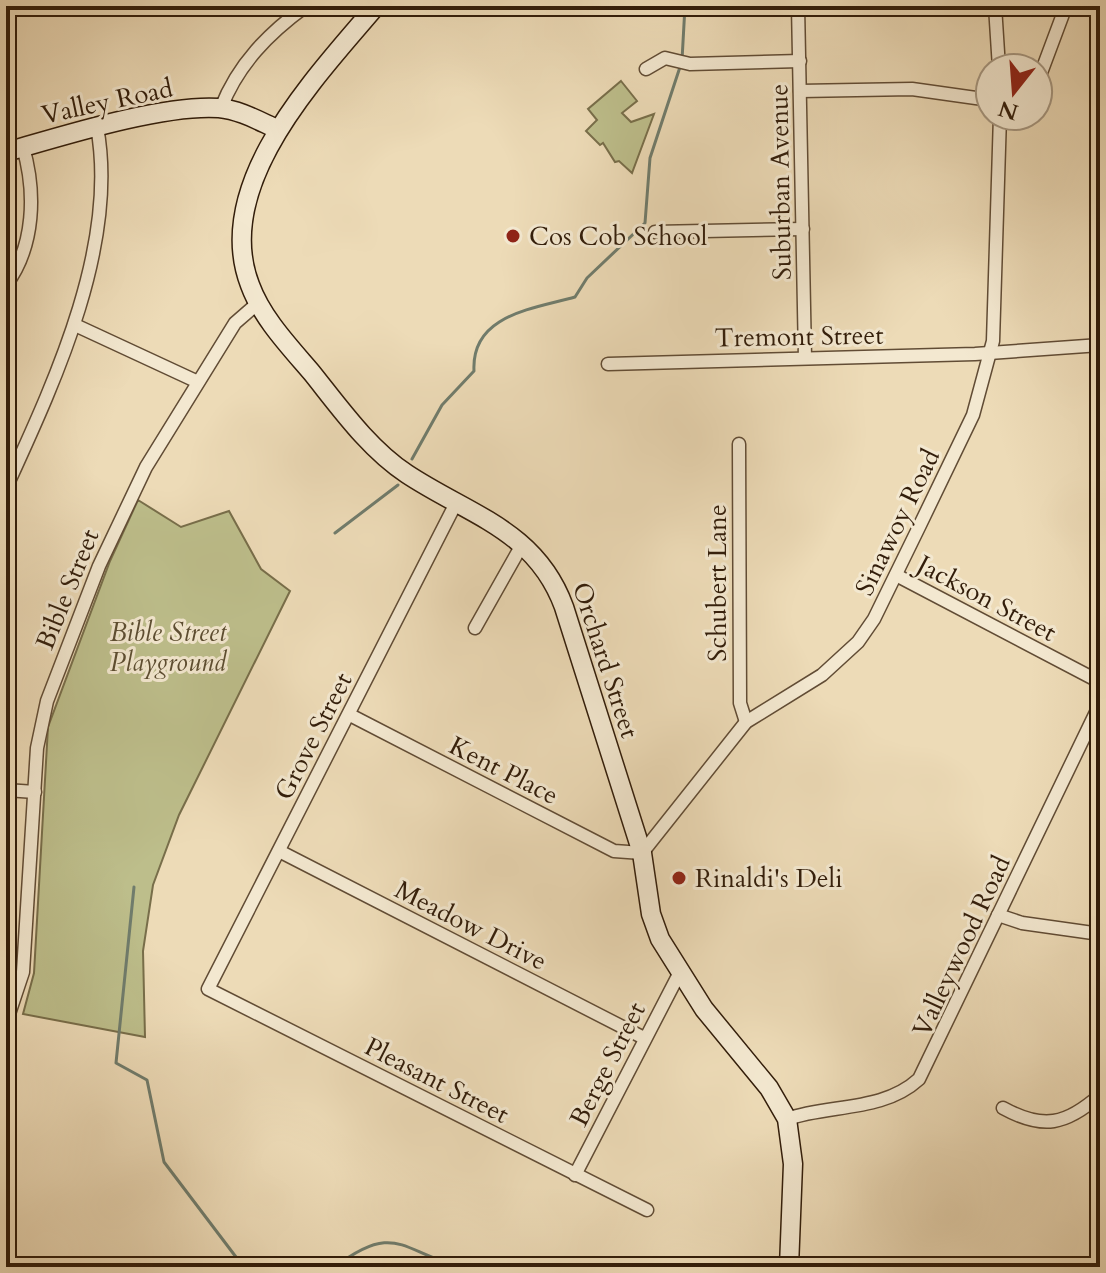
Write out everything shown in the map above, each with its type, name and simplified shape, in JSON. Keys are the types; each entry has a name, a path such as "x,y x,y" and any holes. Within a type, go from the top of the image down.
{"street":[{"path":"221,108 229,90 261,43 306,6"},
{"name":"Orchard Street","path":"376,6 277,129 256,180 243,231 246,273 258,303 378,450 405,474 523,543 544,565 560,595 642,853 655,926 679,974 769,1088 787,1119 793,1164 789,1267"},
{"name":"Suburban Avenue","path":"798,6 805,358"},
{"path":"995,6 998,52"},
{"path":"1049,52 1066,6"},
{"path":"646,69 665,58 683,62 800,61"},
{"path":"800,91 912,89 974,98"},
{"name":"Valley Road","path":"14,150 97,127 191,110 221,108 277,129"},
{"path":"6,488 59,371 75,325 104,186 97,127"},
{"name":"Sinawoy Road","path":"642,853 746,722 842,658 869,626 896,575 973,415 991,352 1000,132"},
{"path":"6,285 23,252 31,214 30,183 14,150"},
{"path":"655,232 803,229"},
{"name":"Bible Street","path":"6,1023 23,972 43,714 74,630 136,486 235,323 258,303"},
{"path":"75,325 198,382"},
{"name":"Tremont Street","path":"608,364 991,352 1100,345"},
{"name":"Schubert Lane","path":"739,444 740,703 746,722"},
{"name":"Grove Street","path":"208,989 456,503"},
{"path":"475,628 523,543"},
{"name":"Jackson Street","path":"896,575 1100,682"},
{"name":"Valleywood Road","path":"787,1119 880,1100 899,1094 919,1079 1100,704"},
{"name":"Kent Place","path":"350,715 614,851 642,853"},
{"path":"6,790 35,792"},
{"name":"Meadow Drive","path":"279,851 644,1038"},
{"path":"998,915 1022,923 1100,934"},
{"name":"Berge Street","path":"575,1175 679,974"},
{"name":"Pleasant Street","path":"208,989 647,1210"},
{"path":"1003,1108 1027,1121 1051,1122 1076,1112 1100,1095"}],"green space":[{"path":"621,81 637,101 622,113 631,122 654,114 632,173 619,161 615,162 603,143 600,145 586,131 597,120 588,109"},
{"name":"Bible Street Playground","path":"138,500 181,527 229,511 261,569 290,591 179,815 153,885 143,951 145,1037 23,1014 34,973 48,727 110,561"}],"waterway":[{"path":"682,60 685,6"},
{"path":"412,459 442,405 474,371 476,352 482,338 493,326 523,311 575,297 587,278 645,223 650,158 680,67"},
{"path":"335,533 398,485"},
{"path":"134,887 116,1063 147,1080 164,1162 239,1261 254,1267"},
{"path":"335,1267 357,1252 389,1243 468,1267"}],"place":[{"name":"Cos Cob School","path":"513,236"},
{"name":"Rinaldi's Deli","path":"679,878"}]}
